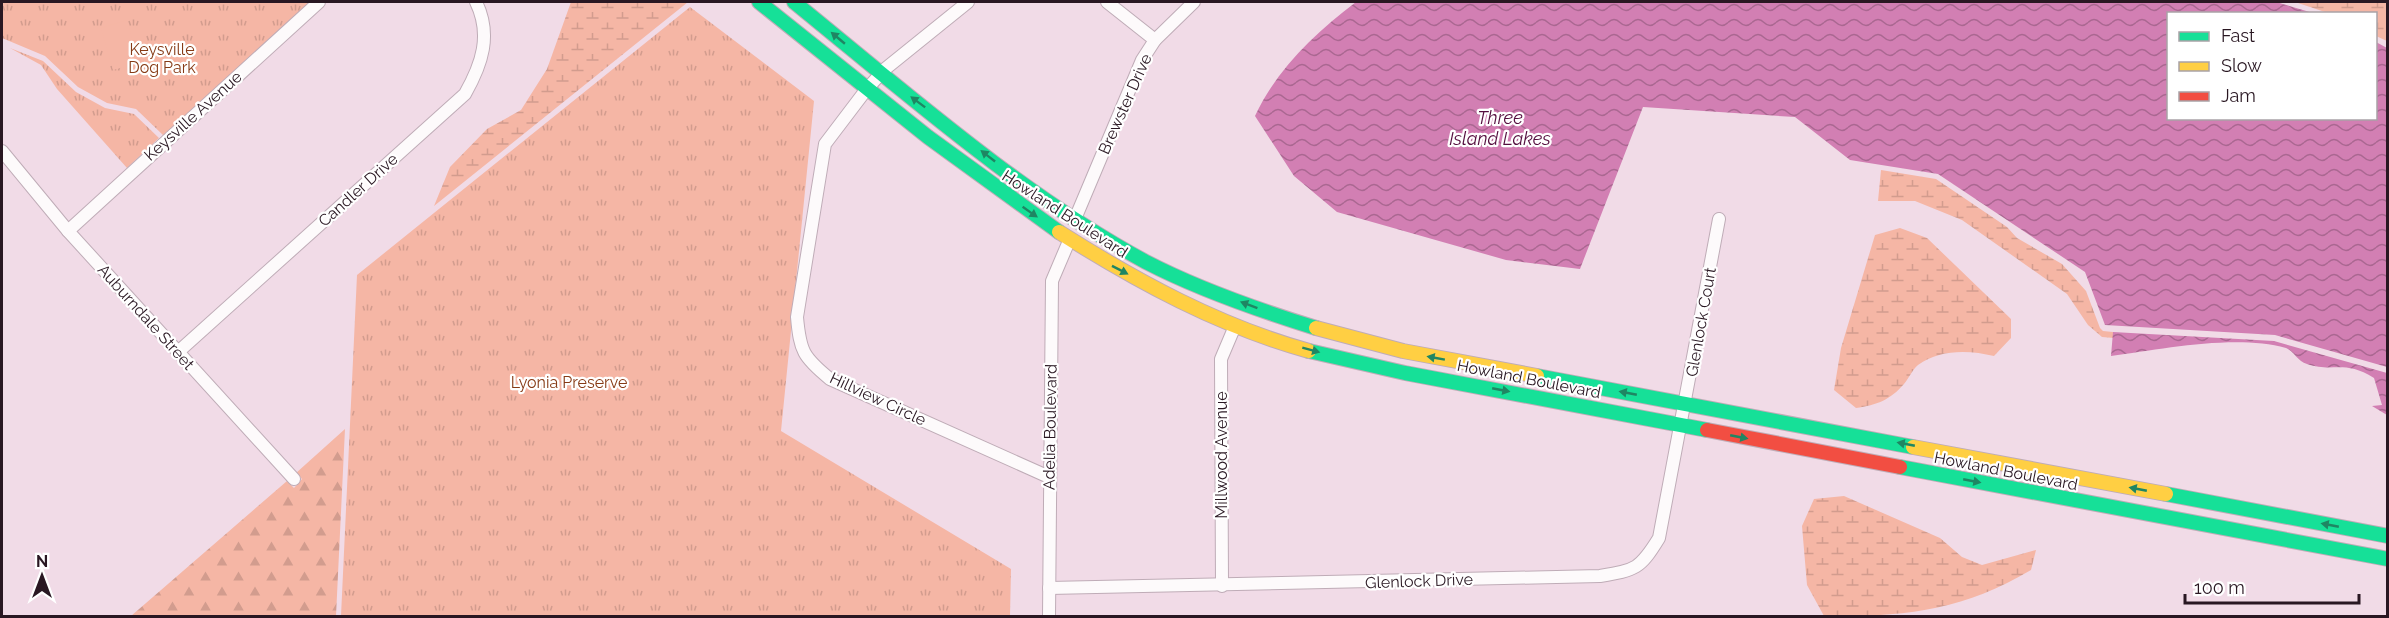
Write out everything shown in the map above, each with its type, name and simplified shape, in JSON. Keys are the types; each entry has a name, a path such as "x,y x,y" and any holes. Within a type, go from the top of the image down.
{"main road":[{"name":"Howland Boulevard","path":"759,2 866,90 1069,241 1148,285 1235,326 1358,363 2388,560"},
{"name":"Howland Boulevard","path":"794,2 881,74 1026,186 1076,219 1186,280 1270,314 1351,339 1419,355 2388,536"},
{"path":"1069,241 1084,237 1092,241 1105,237"}],"street":[{"name":"Keysville Avenue","path":"68,231 319,2"},
{"name":"Candler Drive","path":"178,352 465,94 479,69 484,48 484,30 476,2"},
{"path":"881,74 968,2"},
{"path":"1107,2 1155,40"},
{"name":"Brewster Drive","path":"1076,219 1142,60 1155,40 1194,2"},
{"name":"Hillview Circle","path":"881,74 825,144 797,317 800,346 813,365 830,379 1049,477"},
{"name":"Auburndale Street","path":"2,151 68,231 294,479"},
{"name":"Glenlock Court","path":"1682,426 1719,219"},
{"name":"Adelia Boulevard","path":"1049,616 1053,281 1069,241"},
{"name":"Millwood Avenue","path":"1222,586 1221,359 1235,326"},
{"name":"Glenlock Drive","path":"1049,588 1600,576 1626,572 1643,563 1659,537 1682,426"}],"green space":[{"name":"Keysville Dog Park","path":"2,2 311,2 164,136 136,109 107,103 78,87 45,56 2,38"},
{"path":"571,2 688,2 434,206 450,167 487,129 521,110 547,69"},
{"path":"2295,2 2387,2 2387,41 2377,36 2377,12 2325,12"},
{"name":"Lyonia Preserve","path":"690,7 814,101 781,431 1011,569 1010,616 341,616 357,275"},
{"path":"127,20 139,63 113,70 101,28"},
{"path":"10,48 43,61 76,92 105,108 134,114 159,138 127,168 57,89 41,65"},
{"path":"1881,170 1936,179 2007,227 2017,238 2062,264 2086,291 2100,328 2103,331 2113,332 2114,338 2102,337 2088,325 2067,294 1962,220 1915,201 1878,201"},
{"path":"1900,228 1927,238 2011,319 2011,338 1994,356 1955,352 1927,360 1918,365 1899,390 1888,398 1856,408 1834,390 1841,348 1875,235"},
{"path":"345,429 336,616 131,616 287,481 294,488 302,479 296,473"},
{"path":"1844,496 1940,538 1962,557 1982,565 2036,550 2031,570 1981,595 1931,609 1880,615 1824,616 1807,585 1802,526 1814,499"}],"water":[{"name":"Three Island Lakes","path":"1356,2 2276,2 2310,12 2167,12 2167,120 2377,120 2377,43 2387,48 2387,367 2275,335 2105,325 2085,272 1938,174 1850,160 1795,117 1643,107 1580,269 1506,260 1337,212 1294,176 1255,116 1286,67 1326,26"},
{"path":"2113,332 2274,341 2387,373 2387,415 2372,406 2382,405 2374,378 2355,369 2307,364 2286,348 2245,342 2199,344 2111,356"}],"traffic: fast":[{"path":"759,2 928,137 1059,232"},
{"path":"794,2 964,140 1053,205 1099,235 1187,282 1251,307 1316,328"},
{"path":"1309,351 1405,373 1707,430"},
{"path":"1537,376 1913,447"},
{"path":"1900,467 2388,559"},
{"path":"2166,494 2388,536"}],"traffic: slow":[{"path":"1059,232 1149,285 1211,316 1309,351"},
{"path":"1316,328 1403,351 1537,376"},
{"path":"1913,447 2166,494"}],"traffic: jam":[{"path":"1707,430 1900,467"}]}
